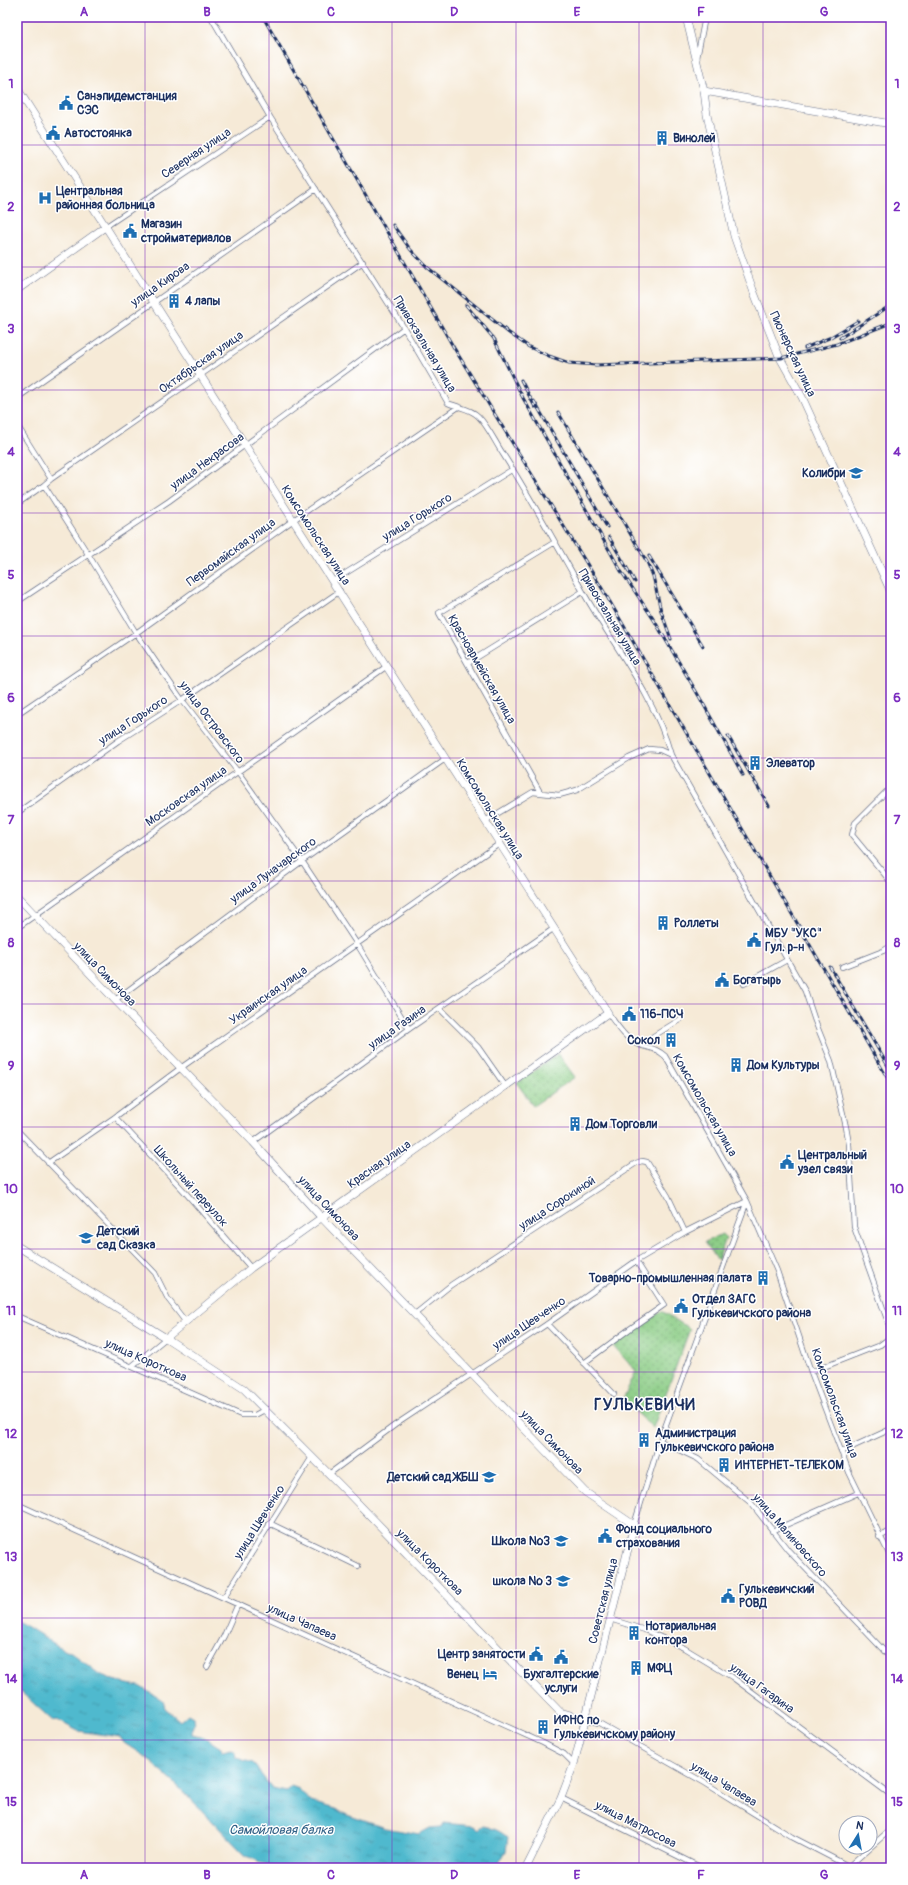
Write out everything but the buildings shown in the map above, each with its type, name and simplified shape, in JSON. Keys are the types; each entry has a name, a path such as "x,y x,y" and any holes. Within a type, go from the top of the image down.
{"street":[{"name":"Привокзальная улица","path":"211,17 270,117 363,262 448,403 457,408 471,410 479,417 513,469 582,592 647,697 665,733 671,755 805,991 831,1061 849,1144 854,1228 889,1325 891,1337"},
{"name":"Пионерская улица","path":"686,17 704,91 707,115 734,236 753,290 779,356 802,397 891,592"},
{"path":"697,61 705,17"},
{"name":"Комсомольская улица","path":"17,88 246,446 292,521 340,591 445,759 608,1013 626,1035 639,1045 658,1050 665,1056 747,1201 777,1272 811,1372 841,1452 858,1493 891,1558"},
{"path":"704,91 891,124"},
{"name":"Северная улица","path":"17,290 105,227 270,117"},
{"name":"улица Кирова","path":"17,398 153,301 316,189"},
{"name":"Октябрьская улица","path":"51,479 363,262"},
{"name":"улица Некрасова","path":"17,602 169,501 246,446 404,328"},
{"name":"Первомайская улица","path":"17,714 136,633 292,521 457,408"},
{"path":"17,425 51,479 17,504"},
{"name":"улица Горького","path":"333,581 513,469"},
{"name":"улица Островского","path":"44,485 136,633 182,700 238,772 302,861 357,944 409,1029"},
{"name":"Красноармейская улица","path":"540,792 439,612 555,542"},
{"name":"улица Горького","path":"17,813 118,741 182,700 340,591"},
{"path":"468,663 582,592"},
{"name":"Московская улица","path":"17,928 387,666"},
{"path":"485,820 533,792 559,795 577,790 629,758 649,749 660,750 671,755"},
{"name":"улица Луначарского","path":"114,1000 302,861 445,759"},
{"path":"891,787 855,824 851,832 891,882"},
{"name":"Украинская улица","path":"48,1163 499,844"},
{"name":"улица Симонова","path":"17,896 114,1000 182,1067 321,1217 585,1492 634,1525"},
{"name":"улица Разина","path":"253,1142 409,1029 553,929"},
{"path":"842,967 883,951 891,946"},
{"path":"744,984 787,960"},
{"path":"440,1008 478,1048 506,1087"},
{"name":"Красная улица","path":"166,1338 251,1268 608,1013"},
{"path":"639,1045 680,1019"},
{"name":"Школьный переулок","path":"115,1117 184,1191 251,1268"},
{"path":"17,1130 155,1273 168,1299 185,1321"},
{"name":"улица Сорокиной","path":"415,1314 451,1285 636,1163 642,1161 647,1162 655,1174 668,1196 685,1232"},
{"name":"улица Шевченко","path":"329,1474 395,1425 547,1324 636,1261 685,1232 747,1201"},
{"name":"Советская улица","path":"526,1868 560,1798 574,1764 634,1525 660,1441 747,1201"},
{"name":"улица Короткова","path":"17,1246 166,1338 244,1389 266,1409 560,1712 585,1719"},
{"path":"584,1363 631,1328 664,1306 636,1261"},
{"name":"улица Короткова","path":"17,1316 241,1415 256,1415 266,1409"},
{"path":"547,1324 614,1394"},
{"path":"811,1372 880,1345 891,1337"},
{"path":"132,1366 166,1338"},
{"path":"841,1452 891,1429"},
{"name":"улица Малиновского","path":"660,1441 698,1459 751,1504 772,1531 891,1658"},
{"name":"улица Шевченко","path":"224,1598 269,1523 312,1457"},
{"path":"772,1531 858,1493"},
{"name":"улица Чапаева","path":"17,1504 543,1743 564,1754 574,1764"},
{"path":"269,1523 358,1566"},
{"path":"879,1537 891,1531"},
{"path":"207,1666 224,1636 238,1604"},
{"name":"улица Гагарина","path":"610,1619 645,1630 684,1648 732,1677 891,1795"},
{"path":"884,1652 891,1648"},
{"name":"улица Чапаева","path":"585,1719 599,1723 705,1783 792,1837 850,1867"},
{"name":"улица Матросова","path":"560,1798 702,1868"},
{"path":"850,1867 891,1829"}],"green space":[{"path":"558,1054 575,1077 533,1106 517,1083"},
{"path":"722,1234 726,1238 718,1261 705,1242"},
{"path":"662,1311 690,1329 653,1428 623,1399 636,1371 612,1345"}],"water":[{"name":"Самойловая балка","path":"17,1621 66,1651 71,1652 99,1674 122,1683 139,1686 154,1695 163,1701 165,1708 180,1721 188,1714 193,1717 195,1722 192,1728 192,1734 204,1737 221,1748 222,1752 231,1750 235,1753 236,1758 253,1763 272,1788 286,1791 291,1786 299,1789 311,1802 335,1809 347,1815 385,1828 419,1834 430,1828 442,1827 444,1823 473,1826 478,1830 483,1826 500,1832 508,1838 506,1851 496,1868 280,1868 262,1863 245,1855 184,1792 147,1758 124,1743 120,1737 78,1731 57,1720 53,1721 17,1690"}],"railway":[{"path":"263,17 454,348 603,590 891,1084"},
{"path":"393,225 410,249 427,267 509,333 529,347 569,363 596,365 781,358 837,344 888,324"},
{"path":"466,305 495,340"},
{"path":"840,338 891,305"},
{"path":"805,348 829,338 858,321"},
{"path":"493,337 523,398 621,571 654,620 743,775"},
{"path":"521,380 535,407"},
{"path":"534,401 607,527"},
{"path":"558,412 647,562 653,576 661,611 671,639"},
{"path":"609,537 635,582"},
{"path":"649,556 703,646"},
{"path":"728,736 769,806"},
{"path":"830,967 891,1071"}],"place":[{"name":"Санэпидемстанция СЭС","path":"66,103"},
{"name":"Автостоянка","path":"53,133"},
{"name":"Винолей","path":"662,138"},
{"name":"Центральная районная больница","path":"45,198"},
{"name":"Магазин стройматериалов","path":"130,231"},
{"name":"4 лапы","path":"174,301"},
{"name":"Колибри","path":"856,473"},
{"name":"Элеватор","path":"755,763"},
{"name":"Роллеты","path":"663,923"},
{"name":"МБУ \"УКС\" Гул. р-н","path":"754,940"},
{"name":"Богатырь","path":"722,980"},
{"name":"116-ПСЧ","path":"629,1014"},
{"name":"Сокол","path":"671,1040"},
{"name":"Дом Культуры","path":"736,1065"},
{"name":"Дом Торговли","path":"575,1124"},
{"name":"Центральный узел связи","path":"787,1162"},
{"name":"Детский сад Сказка","path":"86,1238"},
{"name":"Товарно-промышленная палата","path":"763,1278"},
{"name":"Отдел ЗАГС Гулькевичского района","path":"681,1306"},
{"name":"Администрация Гулькевичского района","path":"644,1440"},
{"name":"ИНТЕРНЕТ-ТЕЛЕКОМ","path":"724,1465"},
{"name":"Детский сад ЖБШ","path":"489,1477"},
{"name":"Фонд социального страхования","path":"605,1536"},
{"name":"Школа №3","path":"561,1541"},
{"name":"школа № 3","path":"563,1581"},
{"name":"Гулькевичский РОВД","path":"728,1596"},
{"name":"Нотариальная контора","path":"634,1633"},
{"name":"Центр занятости","path":"536,1654"},
{"name":"Бухгалтерские услуги","path":"561,1657"},
{"name":"МФЦ","path":"636,1668"},
{"name":"Венец","path":"490,1674"},
{"name":"ИФНС по Гулькевичскому району","path":"543,1727"}],"district":[{"name":"ГУЛЬКЕВИЧИ","path":"645,1404"}]}
